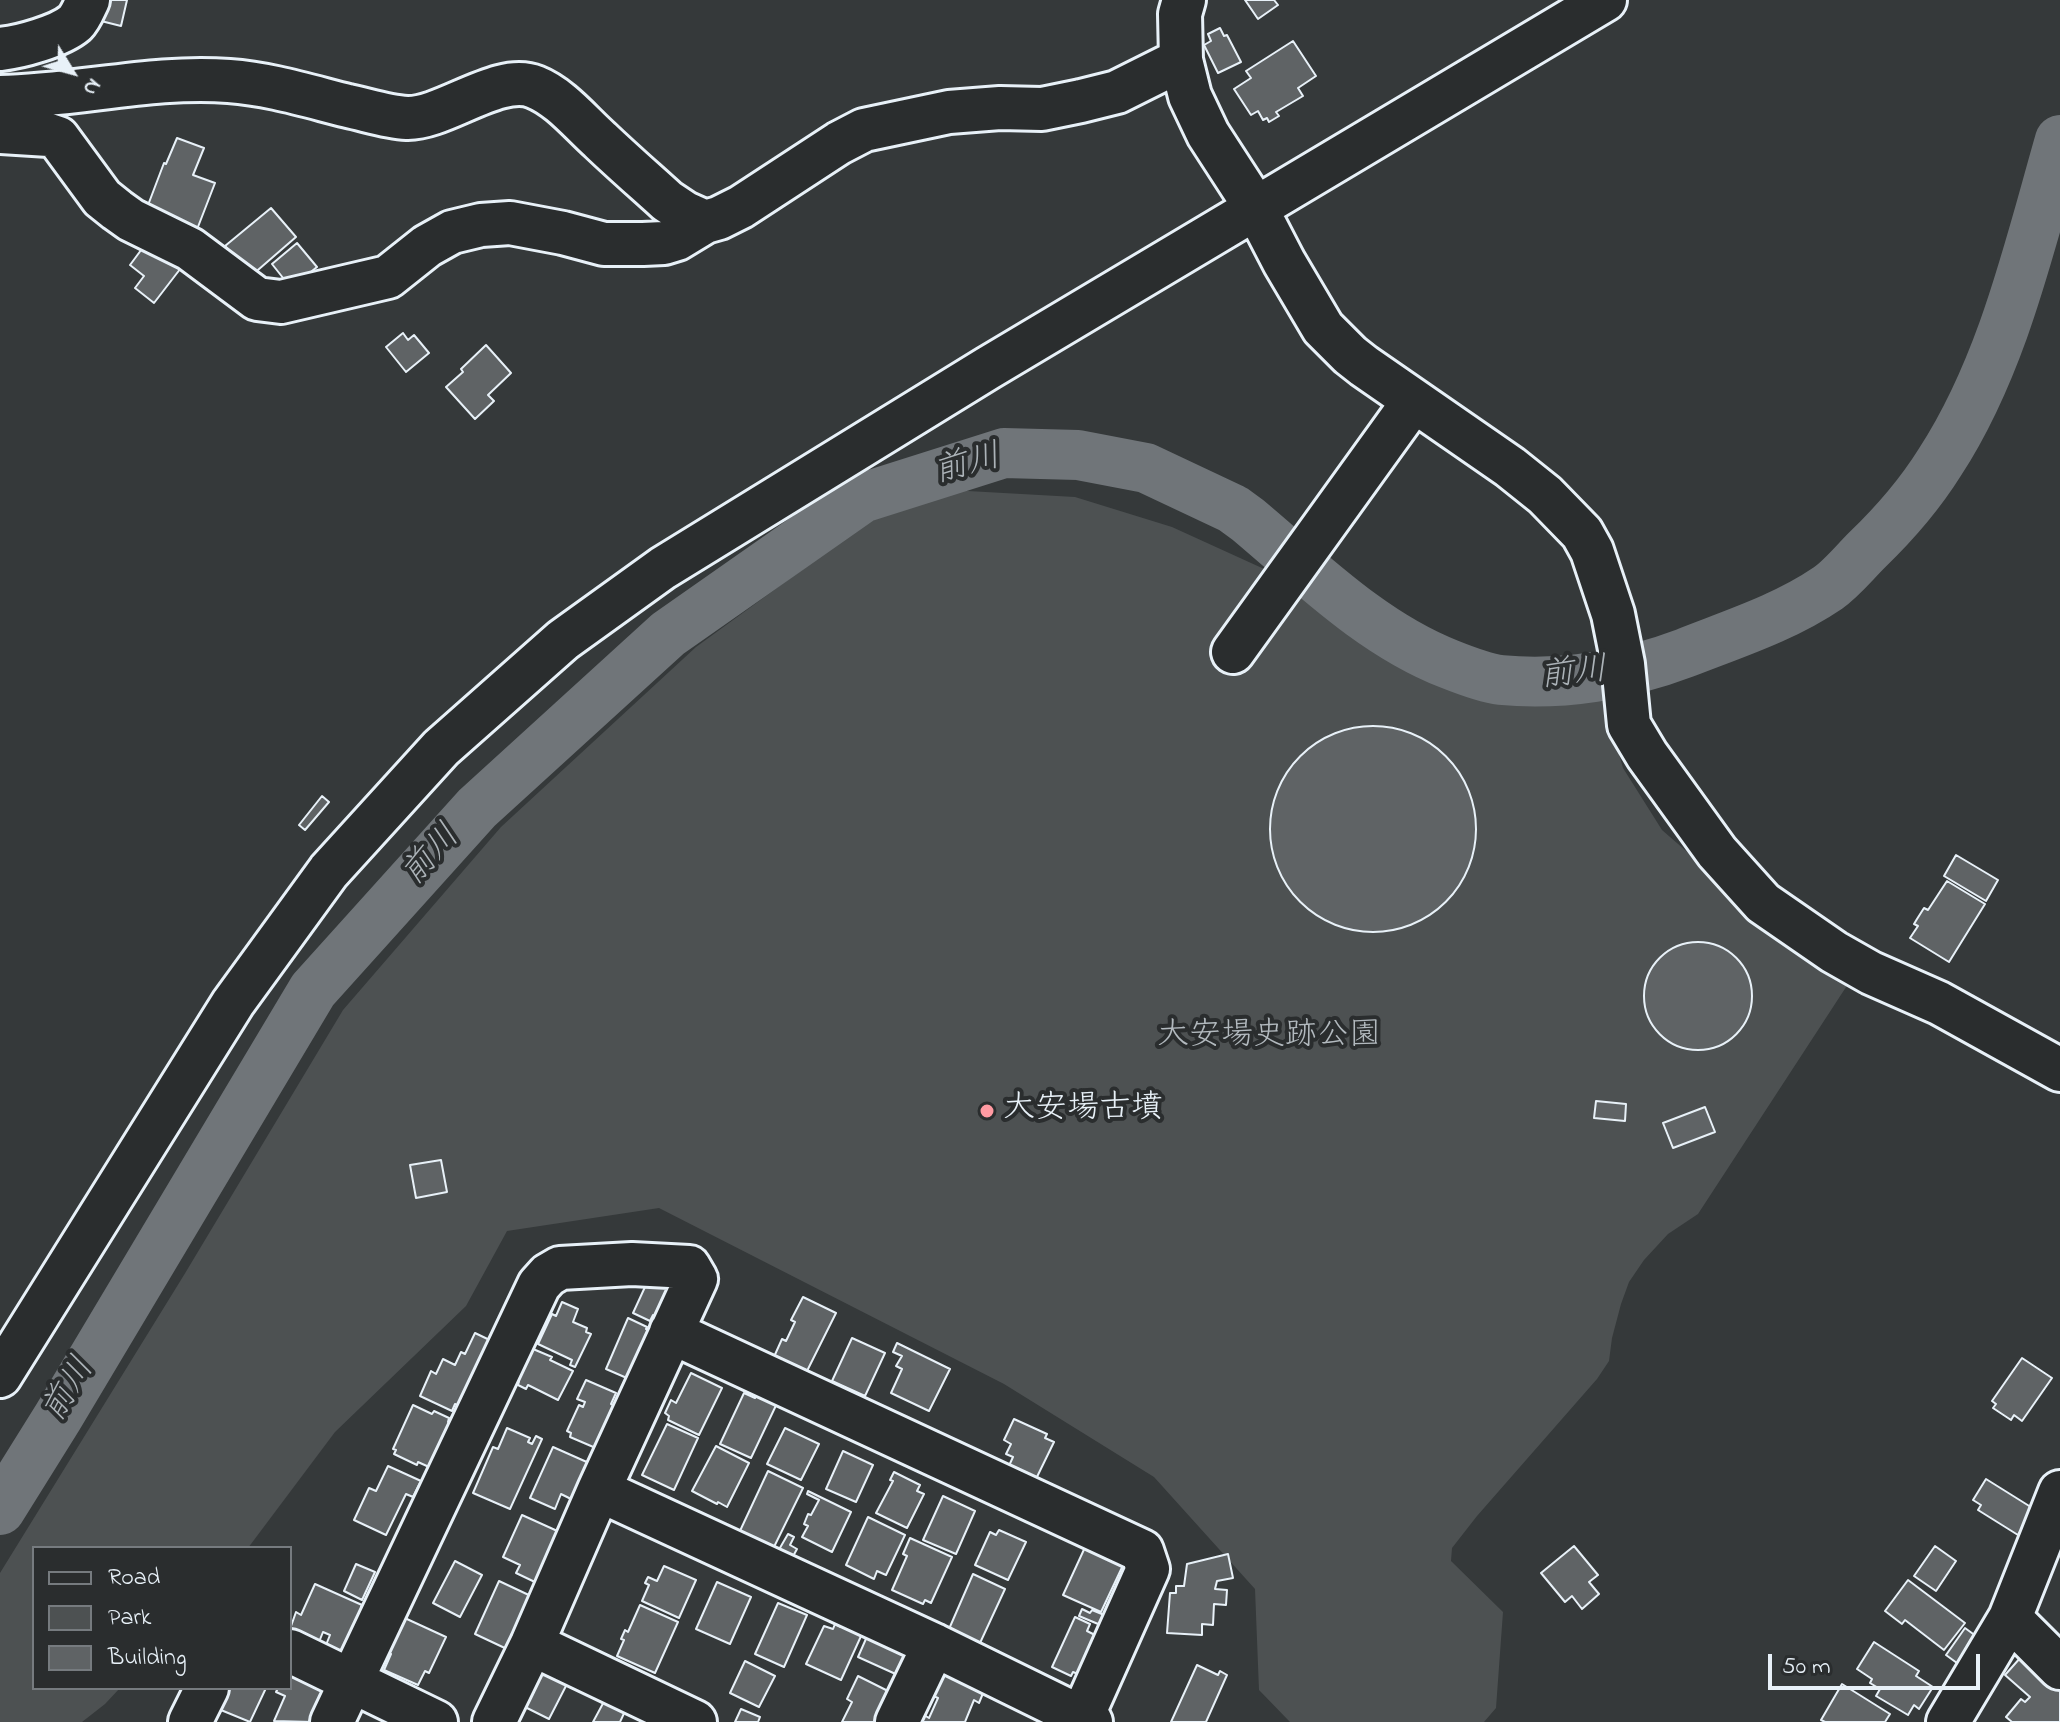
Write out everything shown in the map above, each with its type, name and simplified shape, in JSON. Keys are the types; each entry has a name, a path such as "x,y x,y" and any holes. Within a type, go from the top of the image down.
{"street":[{"path":"0,49 29,43 66,29 76,21 88,0"},
{"path":"1185,0 1180,14 1181,60 1190,96 1208,134 1256,208 1323,328 1350,355 1413,402 1510,467 1545,495 1582,533 1599,569 1613,614 1623,664 1629,725 1717,852 1763,903 1805,933 1858,966 1939,1003 2060,1070"},
{"path":"0,1376 233,1003 329,871 441,748 563,640 663,568 975,377 1605,0"},
{"path":"0,132 58,138 102,198 117,210 190,249 257,299 281,302 388,277 427,246 452,232 481,225 510,223 604,244 664,243 748,203 864,130 949,112 1042,109 1081,101 1117,92 1181,60"},
{"path":"0,97 166,80 224,81 274,87 371,112 409,118 444,109 503,87 529,85 561,104 667,201 705,222"},
{"path":"1233,652 1413,402"},
{"path":"332,1722 539,1285 560,1268 632,1264 689,1267 696,1279 494,1722"},
{"path":"599,1490 934,1645 1086,1720 1148,1569 1142,1551 671,1332"},
{"path":"1948,1722 2010,1618 2060,1492"},
{"path":"2010,1618 2060,1668"},
{"path":"532,1644 649,1712 695,1722"},
{"path":"897,1722 934,1645"},
{"path":"292,1652 436,1722"},
{"path":"190,1722 206,1690"}],"green space":[{"name":"大安場史跡公園","path":"950,490 1075,497 1172,527 1341,604 1601,691 1623,768 1662,830 1850,981 1698,1214 1668,1234 1629,1282 1612,1338 1609,1361 1597,1379 1452,1548 1451,1561 1503,1612 1496,1708 1484,1722 1290,1722 1259,1690 1255,1589 1154,1477 1004,1384 659,1208 507,1231 466,1306 335,1432 250,1546 32,1546 32,1690 118,1690 82,1722 0,1722 0,1573 343,1010 501,827 696,647 873,518"}],"building":[{"path":"102,0 127,0 121,26 97,20"},
{"path":"1245,0 1274,0 1278,5 1258,19"},
{"path":"1220,28 1241,62 1218,73 1204,45 1211,41 1208,34"},
{"path":"1293,41 1316,76 1298,88 1303,96 1276,112 1279,116 1269,122 1267,118 1263,120 1258,111 1251,115 1234,89 1251,78 1246,71"},
{"path":"177,138 204,148 193,175 215,183 196,232 145,213"},
{"path":"271,208 296,237 251,276 225,246"},
{"path":"150,238 184,264 154,303 135,288 144,276 130,265"},
{"path":"297,243 317,267 291,288 272,264"},
{"path":"403,333 408,340 414,335 429,353 406,372 386,347"},
{"path":"486,345 511,373 488,395 494,401 475,419 446,387"},
{"path":"1373,726 1412,734 1445,757 1468,790 1476,829 1468,868 1445,901 1412,924 1373,932 1334,924 1301,901 1278,868 1270,829 1278,790 1301,757 1334,734"},
{"path":"322,796 329,802 305,830 299,825"},
{"path":"1956,855 1998,880 1986,901 1944,876"},
{"path":"1947,881 1985,904 1949,962 1910,938 1924,908 1928,910"},
{"path":"1698,942 1719,946 1736,958 1748,975 1752,996 1748,1017 1736,1034 1719,1046 1698,1050 1677,1046 1660,1034 1648,1017 1644,996 1648,975 1660,958 1677,946"},
{"path":"1596,1101 1626,1104 1625,1121 1594,1118"},
{"path":"1705,1107 1715,1132 1673,1148 1663,1123"},
{"path":"441,1160 447,1192 416,1198 410,1165"},
{"path":"651,1274 678,1286 663,1320 653,1315 650,1321 633,1313"},
{"path":"803,1297 836,1313 807,1371 799,1367 797,1371 773,1359 782,1339 786,1341 795,1322 791,1320"},
{"path":"562,1302 578,1309 573,1322 587,1328 586,1332 591,1334 575,1367 570,1365 572,1360 538,1344 552,1314 556,1316"},
{"path":"628,1318 657,1334 636,1382 606,1369"},
{"path":"475,1333 498,1344 467,1410 455,1404 452,1411 420,1396 431,1371 436,1374 443,1359 455,1365 461,1352 465,1354"},
{"path":"852,1338 885,1353 865,1396 832,1381"},
{"path":"897,1343 950,1369 929,1411 891,1393 902,1369 896,1366 902,1356 893,1352"},
{"path":"526,1346 552,1357 550,1360 573,1371 558,1400 528,1385 526,1389 511,1378"},
{"path":"2022,1358 2052,1378 2022,1421 2014,1415 2011,1420 1993,1408 1996,1404 1992,1401"},
{"path":"691,1373 722,1388 699,1435 668,1420 669,1416 665,1413 671,1400 676,1403"},
{"path":"586,1380 616,1393 611,1404 617,1407 598,1449 570,1437 571,1433 567,1431 579,1405 583,1407 585,1402 577,1399"},
{"path":"760,1387 780,1397 751,1458 720,1444 744,1393 755,1398"},
{"path":"413,1405 449,1418 448,1422 457,1427 446,1452 437,1448 429,1467 394,1454 396,1450 393,1449"},
{"path":"1014,1419 1047,1434 1045,1438 1054,1442 1034,1483 1007,1470 1013,1457 1006,1454 1011,1444 1004,1440"},
{"path":"667,1424 698,1438 674,1490 642,1475"},
{"path":"507,1428 530,1438 528,1442 532,1444 536,1436 542,1439 510,1509 473,1493 493,1447 498,1449"},
{"path":"785,1428 819,1444 801,1480 767,1464"},
{"path":"716,1446 749,1463 727,1507 692,1491"},
{"path":"553,1447 589,1463 573,1500 561,1494 555,1509 530,1498"},
{"path":"843,1451 873,1465 856,1502 826,1489"},
{"path":"388,1466 421,1481 413,1497 406,1494 386,1535 354,1520 369,1488 376,1491"},
{"path":"768,1471 803,1488 771,1553 739,1533"},
{"path":"894,1472 920,1485 917,1491 924,1494 907,1528 876,1513 893,1481 890,1480"},
{"path":"1986,1479 2034,1509 2018,1535 1978,1510 1981,1505 1973,1500"},
{"path":"808,1491 851,1512 832,1552 802,1537 808,1526 804,1524 808,1514 811,1515 819,1500 807,1494"},
{"path":"943,1496 975,1511 956,1554 923,1540"},
{"path":"522,1515 564,1534 537,1583 516,1573 520,1565 503,1557"},
{"path":"868,1517 905,1535 886,1575 877,1571 874,1579 846,1565"},
{"path":"999,1530 1026,1542 1008,1580 975,1565 990,1532 996,1535"},
{"path":"788,1534 794,1537 790,1545 797,1549 791,1560 777,1553"},
{"path":"910,1538 952,1557 931,1603 925,1600 923,1604 892,1590 907,1556 903,1554"},
{"path":"1087,1543 1125,1561 1101,1612 1063,1595"},
{"path":"1574,1546 1598,1575 1589,1582 1599,1594 1582,1609 1572,1596 1565,1602 1541,1573"},
{"path":"1935,1546 1956,1561 1936,1591 1914,1576"},
{"path":"1228,1554 1233,1578 1217,1581 1215,1589 1227,1590 1226,1605 1214,1604 1213,1625 1202,1624 1202,1635 1167,1633 1170,1593 1176,1593 1176,1586 1184,1586 1187,1564"},
{"path":"455,1561 482,1575 460,1617 433,1603"},
{"path":"356,1564 375,1572 362,1600 344,1591"},
{"path":"664,1566 696,1580 679,1618 642,1601 649,1585 645,1583 648,1577 657,1581"},
{"path":"973,1574 1005,1589 980,1643 949,1629"},
{"path":"1908,1580 1965,1623 1944,1650 1905,1620 1902,1624 1885,1611"},
{"path":"499,1581 533,1597 509,1650 475,1634"},
{"path":"717,1582 751,1597 730,1644 696,1629"},
{"path":"315,1584 368,1610 345,1656 326,1645 330,1635 323,1632 319,1642 292,1630 296,1612 301,1615"},
{"path":"778,1603 807,1615 784,1667 755,1654"},
{"path":"640,1605 678,1622 655,1673 617,1656 625,1630 628,1632"},
{"path":"1082,1609 1114,1619 1110,1629 1079,1616"},
{"path":"396,1614 446,1637 429,1673 425,1671 418,1685 384,1670 391,1654 386,1652"},
{"path":"1075,1617 1090,1624 1087,1631 1105,1640 1083,1676 1073,1672 1071,1676 1052,1667"},
{"path":"835,1624 841,1627 842,1624 862,1634 841,1680 806,1664 824,1626 833,1629"},
{"path":"1965,1628 1980,1639 1961,1666 1946,1655"},
{"path":"869,1632 911,1652 900,1676 858,1657"},
{"path":"1874,1642 1919,1671 1916,1676 1933,1687 1919,1709 1914,1705 1908,1715 1876,1696 1880,1689 1857,1669"},
{"path":"2021,1657 2060,1689 2060,1722 2012,1722 2006,1717 2021,1699 2025,1702 2030,1697 2005,1675"},
{"path":"745,1661 775,1676 759,1707 730,1693"},
{"path":"1197,1665 1218,1675 1220,1671 1227,1675 1206,1722 1171,1722"},
{"path":"292,1667 329,1684 312,1722 274,1721 285,1696 276,1692 292,1690"},
{"path":"542,1669 568,1682 549,1719 523,1706"},
{"path":"950,1670 986,1686 979,1703 974,1700 965,1722 922,1722 924,1715 929,1718 938,1698 926,1693 933,1674"},
{"path":"858,1676 892,1693 888,1722 842,1722 852,1702 847,1699"},
{"path":"1842,1684 1890,1714 1885,1722 1821,1720"},
{"path":"226,1690 265,1690 250,1722 216,1708"},
{"path":"607,1696 627,1707 620,1722 593,1722"},
{"path":"741,1709 760,1717 758,1722 735,1722"}],"waterway":[{"name":"前川","path":"0,1510 313,990 477,808 668,634 862,498 1004,453 1078,455 1146,468 1233,509 1368,619 1421,651 1461,669 1501,680 1547,681 1594,677 1663,661 1776,617 1828,588 1887,530 1915,497 1940,462 1981,387 2012,306 2060,140"}],"place":[{"name":"大安場古墳","path":"987,1111"}]}
